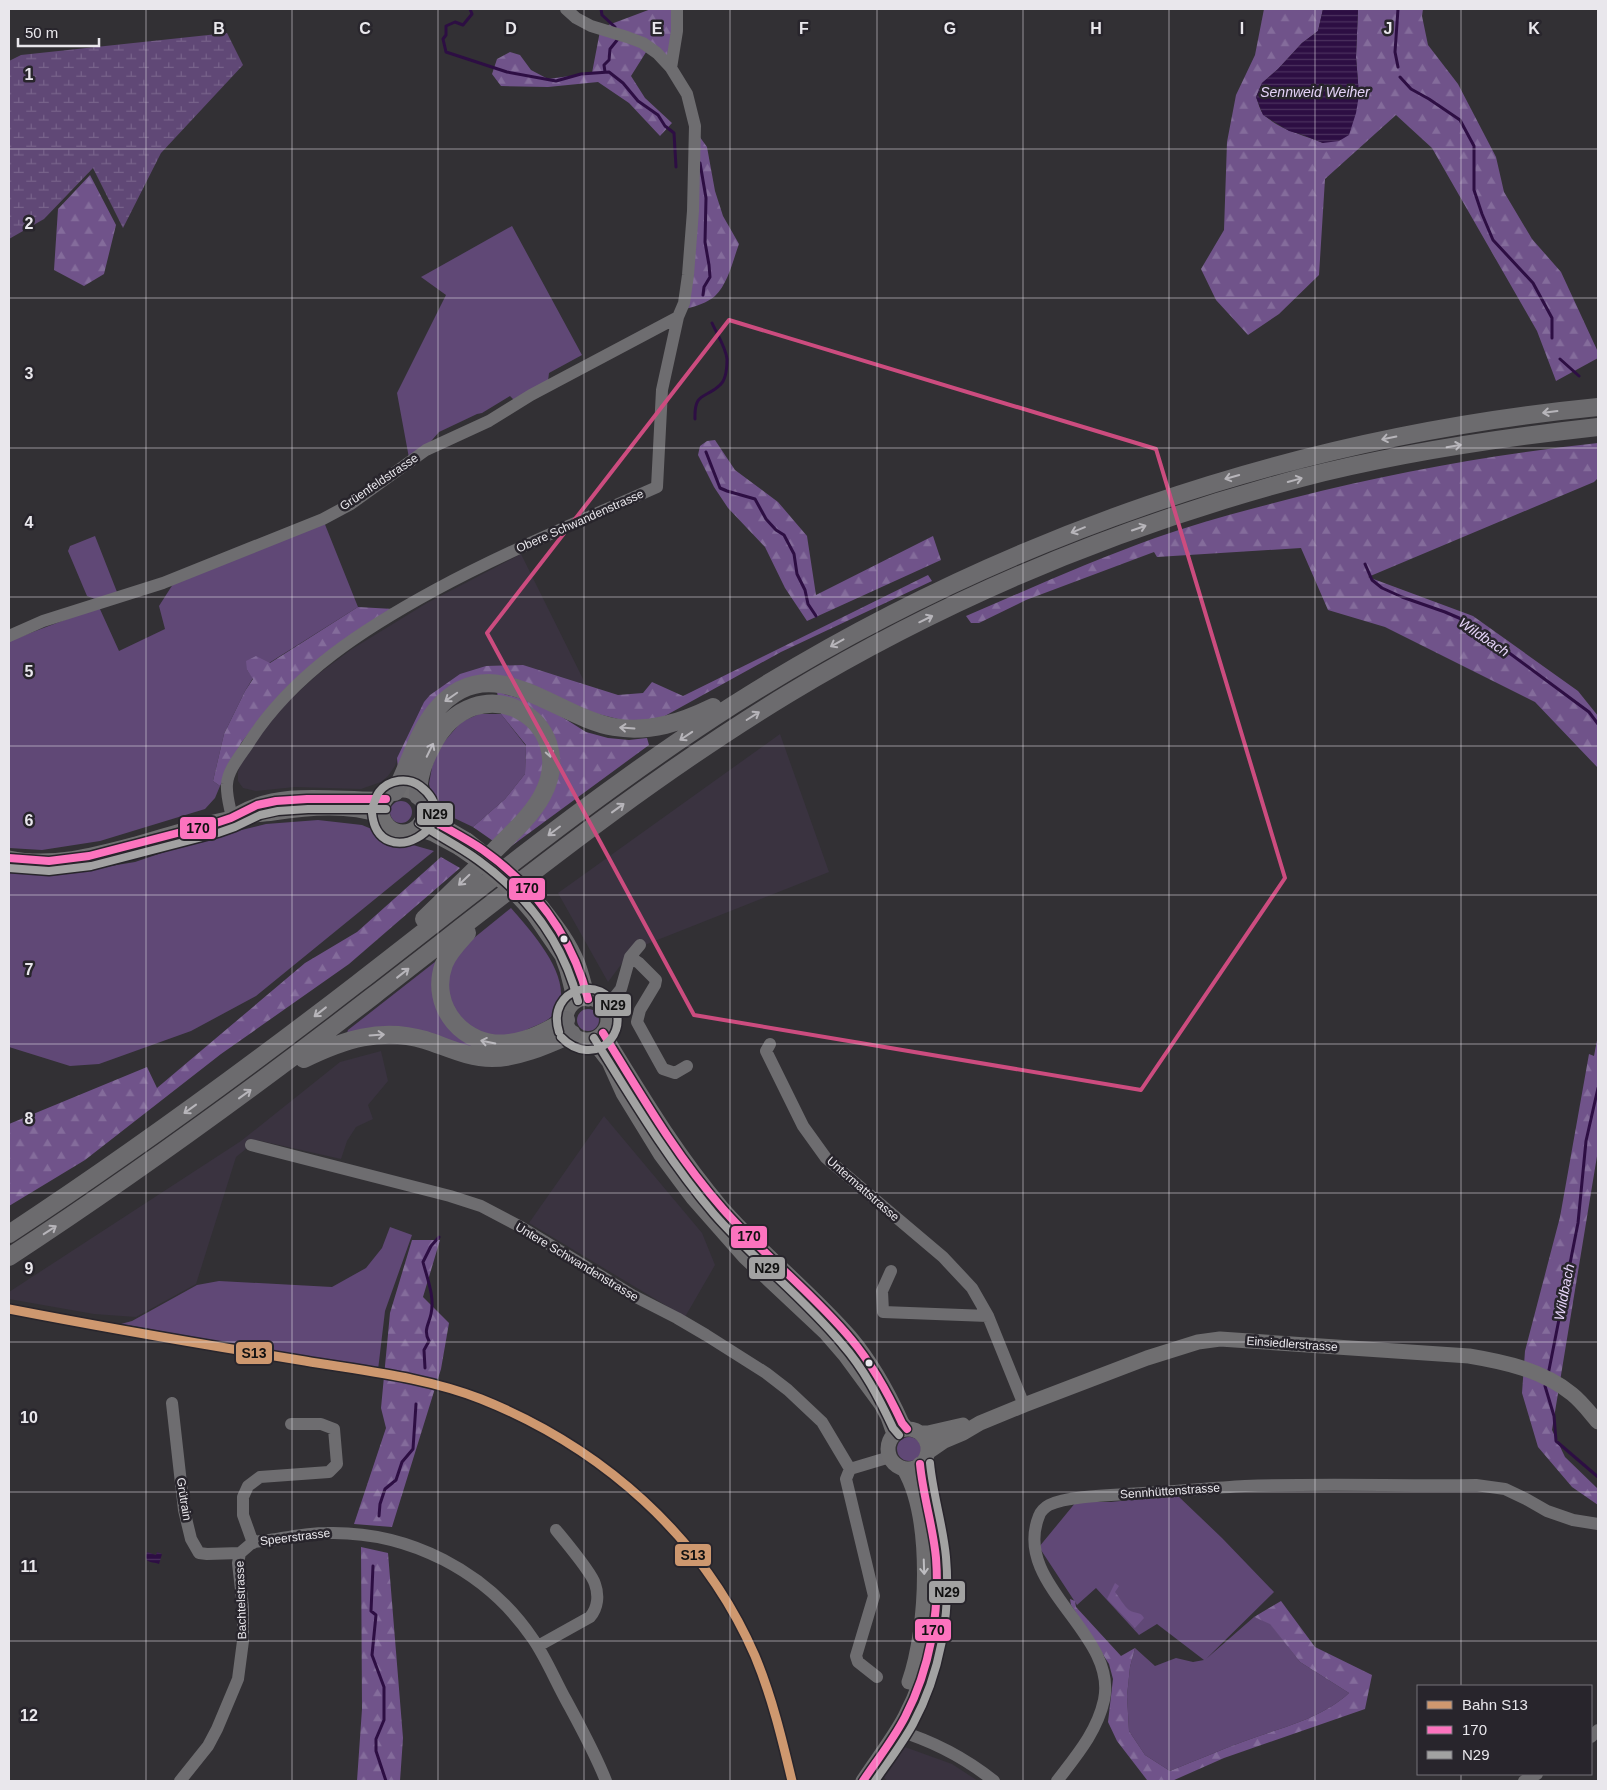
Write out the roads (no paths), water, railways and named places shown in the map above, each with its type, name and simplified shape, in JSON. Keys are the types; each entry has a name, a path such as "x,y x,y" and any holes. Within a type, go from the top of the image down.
{"highway":[{"path":"390,795 405,773 424,728 434,713 452,696 476,685 497,683 510,685 530,692 594,722 620,728 649,729 671,724 694,716 801,663 880,620 988,568 1092,524 1186,491 1297,459 1378,441 1503,418 1598,407"},
{"path":"9,1257 118,1184 267,1077 572,842 665,774 786,696 906,628 1027,572 1158,522 1305,477 1449,447 1598,427"},
{"path":"9,1234 184,1114 359,982 538,843 655,757 801,663"},
{"path":"359,982 501,844 534,808 545,790 551,768 545,736 530,717 510,706 486,703 465,710 449,721 433,743 419,777 418,796"},
{"path":"496,900 456,945 446,960 440,986 443,1003 448,1014 465,1033 477,1040 496,1044 524,1040 569,1027"},
{"path":"267,1077 335,1044 371,1035 409,1036 468,1055 492,1058 520,1054 569,1027"}],"main road":[{"path":"232,818 259,804 279,800 312,798 361,800 409,791 418,796 423,805 424,815 415,828 404,832 393,830 384,821 382,810 390,795"},
{"path":"9,858 43,861 81,857 232,818 301,809 327,808 368,811 382,816"},
{"path":"424,815 463,844 513,876 538,911 561,933 575,957 581,1000"},
{"path":"415,828 463,844"},
{"path":"581,1000 594,1000 605,1009 608,1021 597,1036 578,1038 569,1027 568,1010 581,1000"},
{"path":"597,1036 628,1100 661,1156 710,1219 745,1257 826,1333 888,1417 908,1432 927,1442 922,1484 932,1528 936,1560 933,1630 924,1668 904,1719 863,1781"},
{"name":"Einsiedlerstrasse","path":"924,1458 944,1441 980,1423 1147,1358 1198,1342 1220,1339 1469,1356 1521,1366 1572,1394 1598,1422"},
{"name":"Einsiedlerstrasse","path":"908,1432 980,1423"},
{"path":"908,1432 888,1444 890,1457 895,1464 904,1469 910,1469 924,1458"},
{"path":"896,1730 898,1712 914,1667 924,1596 925,1571 923,1535 914,1487 904,1469"}],"street":[{"name":"Obere Schwandenstrasse","path":"232,818 227,784 230,772 256,731 283,698 338,649 395,612 458,577 507,553 658,487 662,390 678,317 684,303 688,275 693,211 695,126 687,94 671,68 657,53 643,43 591,26 576,18 566,9"},
{"path":"671,68 677,31 678,9"},
{"name":"Grüenfeldstrasse","path":"9,636 43,622 163,583 323,519 351,504 426,450 489,421 531,395 678,317"},
{"path":"605,1009 621,989 630,957 640,945"},
{"path":"630,957 656,980 640,1010 637,1022 663,1069 675,1073 687,1066"},
{"name":"Untermattstrasse","path":"770,1044 766,1051 803,1126 826,1158 943,1257 960,1274 976,1295 988,1316 1024,1406"},
{"name":"Untere Schwandenstrasse","path":"251,1145 450,1196 481,1206 632,1295 677,1318 766,1373 788,1390 822,1422 850,1469"},
{"path":"890,1271 882,1291 883,1312 988,1316"},
{"name":"Grütrain","path":"172,1403 184,1510 191,1539 199,1553 240,1553"},
{"name":"Speerstrasse","path":"252,1543 243,1515 243,1497 248,1486 260,1477 329,1472 337,1464 334,1429 322,1424 291,1424"},
{"path":"876,1677 858,1662 856,1656 874,1596 846,1479 850,1469 890,1457"},
{"name":"Sennhüttenstrasse","path":"1057,1781 1089,1738 1098,1721 1104,1699 1105,1678 1100,1660 1040,1571 1035,1553 1035,1532 1039,1514 1048,1505 1087,1497 1245,1486 1476,1485 1505,1490 1526,1499 1546,1511 1573,1520 1598,1524"},
{"path":"538,1646 590,1617 594,1612 598,1597 595,1582 556,1530"},
{"name":"Speerstrasse","path":"240,1553 252,1543 309,1533 348,1532 376,1536 408,1544 436,1555 477,1580 495,1595 538,1646 574,1714 606,1781"},
{"name":"Bachtelstrasse","path":"180,1781 208,1746 238,1680 243,1642 243,1606 238,1563 240,1553"},
{"path":"896,1730 932,1742 956,1754 994,1781"},
{"path":"1524,1781 1535,1775"}],"water":[{"name":"Sennweid Weiher","path":"1323,9 1358,9 1356,57 1359,95 1349,135 1339,141 1323,143 1289,131 1263,115 1256,97 1262,83 1302,43 1318,31"},
{"path":"147,1552 156,1555 157,1552 162,1554 159,1564 146,1559"}],"waterway":[{"path":"470,9 472,14 463,25 455,22 446,26 446,35 443,39 446,52 507,72 556,81 581,74 609,72 623,83 638,101 658,115 665,126 674,133 676,167"},
{"path":"601,9 602,15 615,27"},
{"path":"1398,9 1395,52 1398,67"},
{"path":"605,72 604,65 609,60 610,49 618,39"},
{"path":"1400,77 1411,89 1460,120 1474,146 1474,190 1482,214 1493,240 1533,283 1552,318 1552,338"},
{"path":"700,163 706,198 705,242 710,277 704,287 703,295"},
{"path":"695,419 695,410 699,400 720,385 726,373 726,355 712,323"},
{"path":"1560,359 1579,376"},
{"path":"706,452 720,488 755,499 766,519 776,530 784,535 794,554 797,574 805,590 808,604 816,616"},
{"name":"Wildbach","path":"1365,564 1372,580 1382,588 1466,621 1589,712 1598,724"},
{"name":"Wildbach","path":"1548,1375 1578,1223 1586,1141 1598,1088"},
{"path":"425,1368 424,1350 429,1341 426,1330 431,1314 432,1301 423,1262 431,1246 439,1237"},
{"name":"Wildbach","path":"1546,1383 1545,1386 1554,1416 1556,1441 1598,1477"},
{"path":"379,1516 380,1504 385,1489 396,1480 402,1462 413,1449 416,1404"},
{"path":"373,1566 371,1611 376,1615 372,1655 384,1687 384,1720 376,1739 376,1751 386,1781"}],"rail line":[{"name":"S13","path":"9,1309 438,1385 481,1399 525,1419 567,1443 607,1470 644,1500 677,1535 707,1572 733,1612 755,1656 772,1702 792,1781"}]}
